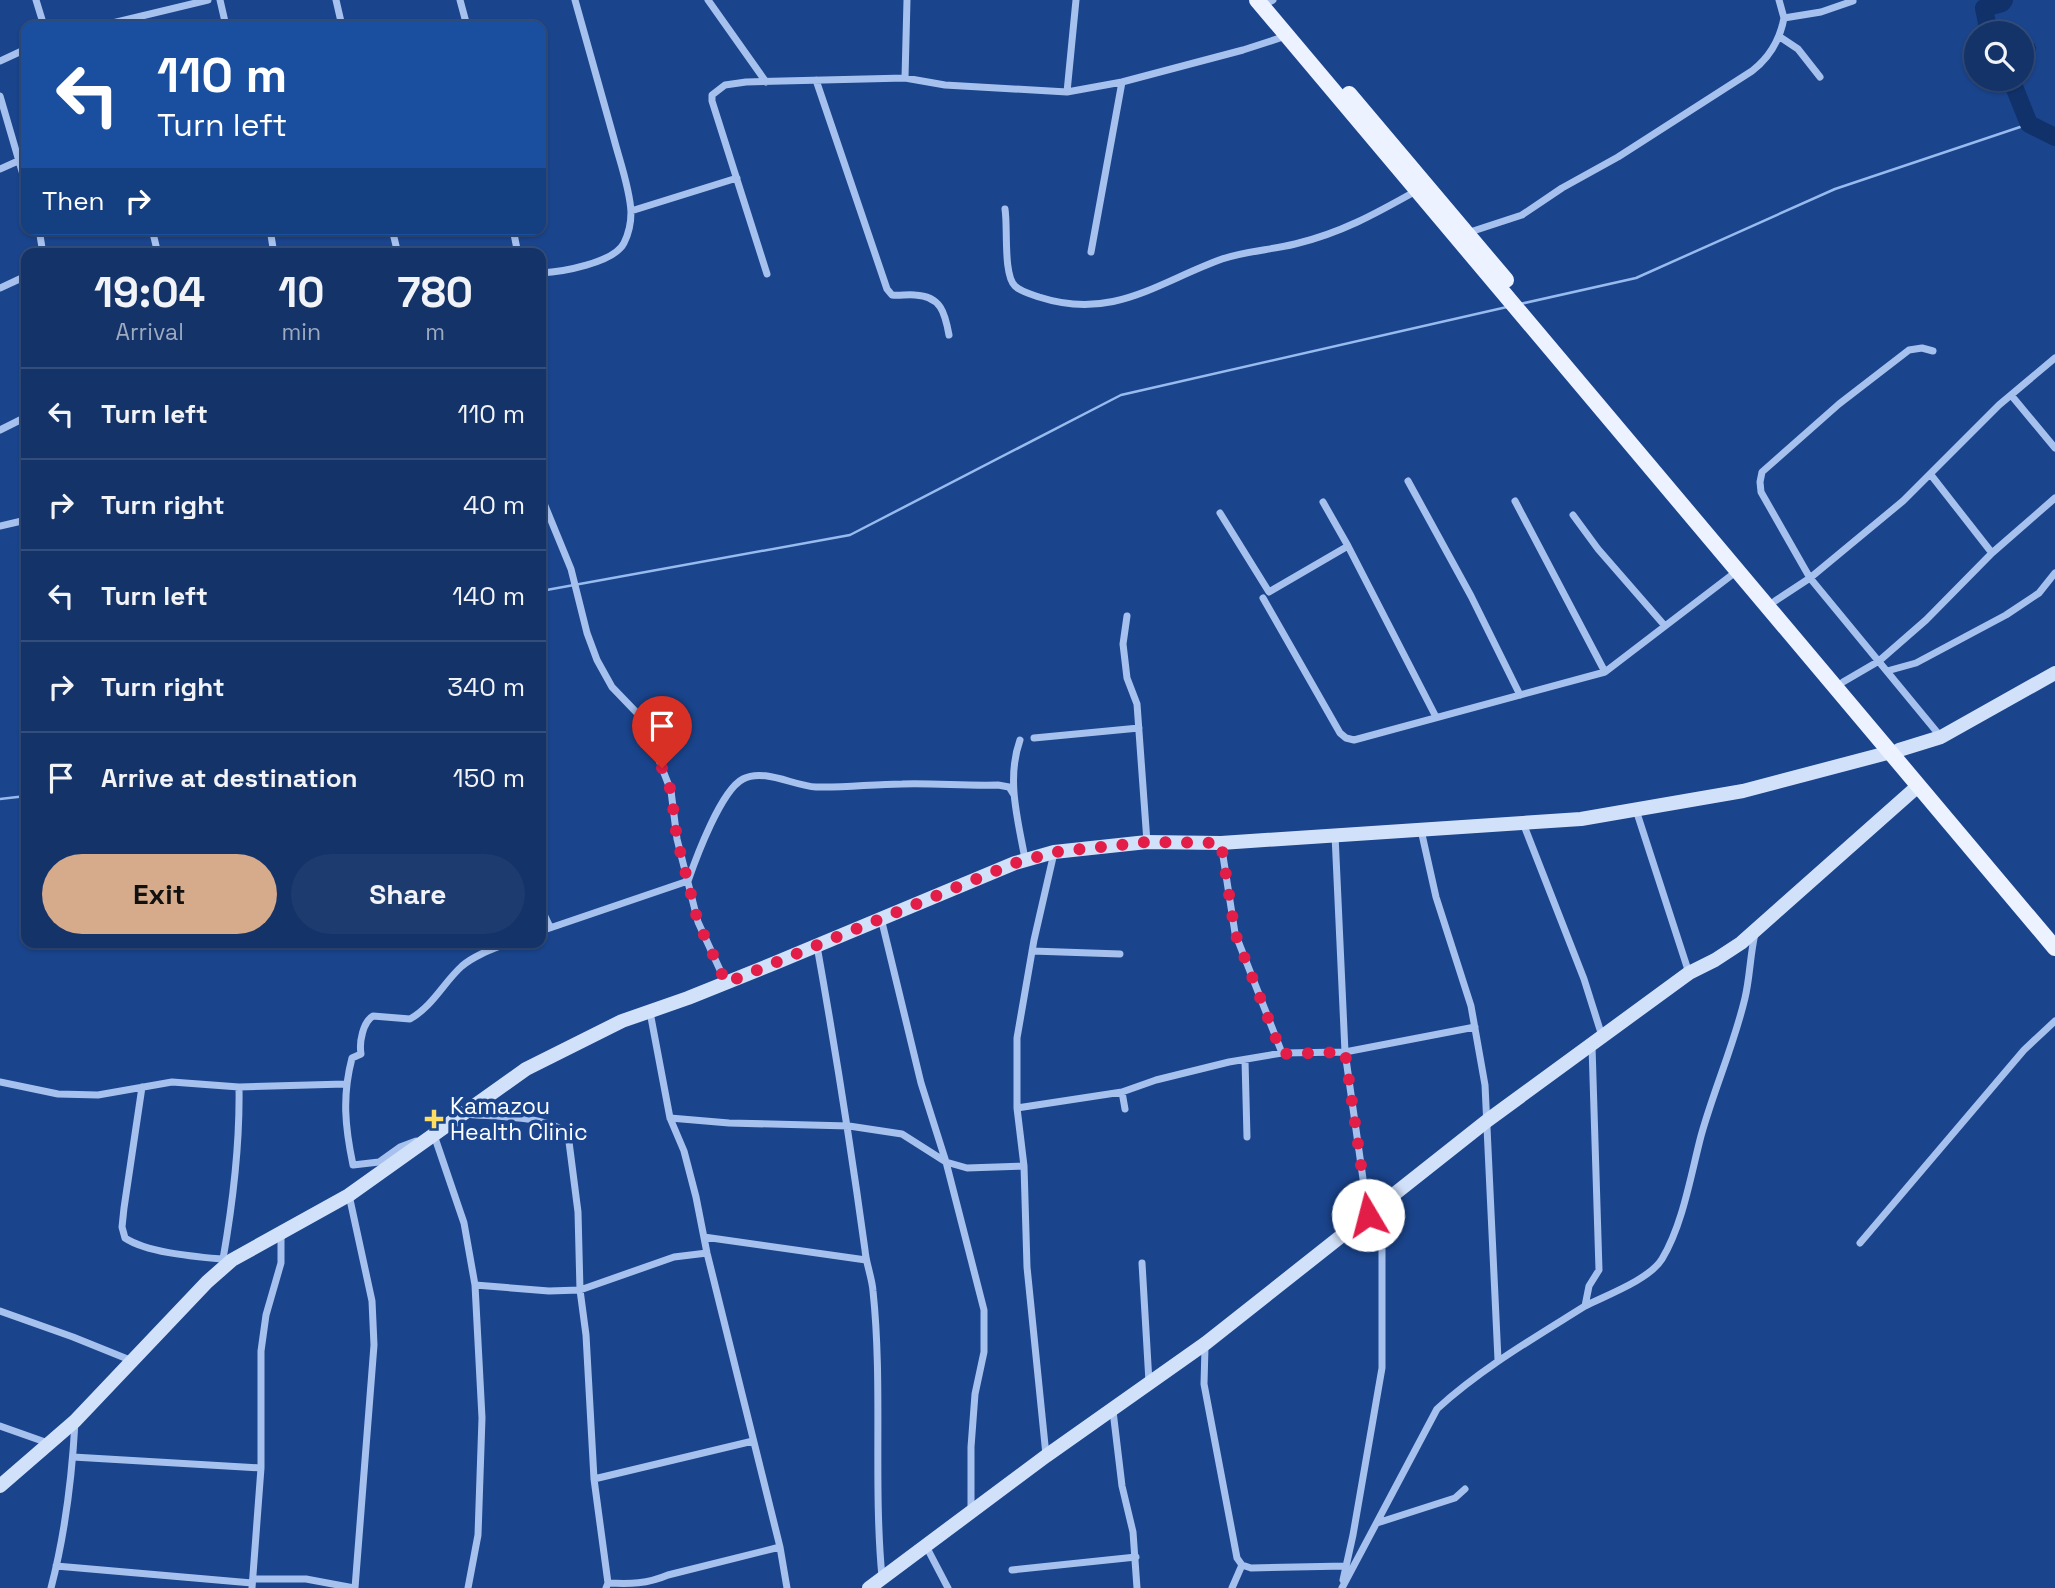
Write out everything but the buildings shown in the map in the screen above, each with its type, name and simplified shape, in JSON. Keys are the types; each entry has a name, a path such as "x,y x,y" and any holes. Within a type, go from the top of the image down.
{"main road":[{"path":"1268,0 1287,36 1738,571 1895,751 2033,915 2055,948"},
{"path":"1268,0 1843,682 1918,786 2033,915 2055,933"}],"street":[{"path":"36,0 42,21"},
{"path":"127,21 208,0"},
{"path":"220,0 225,21"},
{"path":"336,0 341,21"},
{"path":"460,0 466,21"},
{"path":"546,273 589,264 616,254 624,244 630,225 631,211 622,168 575,0"},
{"path":"708,0 766,82"},
{"path":"905,78 907,0"},
{"path":"1067,92 1076,0"},
{"path":"1467,233 1522,215 1752,71 1780,37 1784,18 1779,0"},
{"path":"1784,18 1821,12 1853,1"},
{"path":"767,274 712,101 712,95 725,85 905,78 945,85 1067,92 1122,82 1287,36"},
{"path":"1780,37 1798,49 1820,77"},
{"path":"0,61 21,51"},
{"path":"816,80 887,289 892,295 913,294 935,300 945,314 949,335"},
{"path":"1091,251 1122,82"},
{"path":"0,96 21,170"},
{"path":"0,169 18,161"},
{"path":"631,211 737,178"},
{"path":"1005,209 1009,279 1018,289 1050,300 1109,303 1147,293 1221,260 1252,250 1293,244 1362,222 1416,191"},
{"path":"0,288 21,278"},
{"path":"1933,351 1914,348 1909,350 1839,404 1762,472 1760,492 1810,578 1941,737"},
{"path":"1775,601 1810,578 1903,501 2011,395 2055,358"},
{"path":"2011,395 2055,448"},
{"path":"0,430 21,420"},
{"path":"1931,475 1992,553"},
{"path":"1408,481 1472,596 1520,695"},
{"path":"1843,682 1879,661 1926,620 1992,553 2055,499"},
{"path":"1515,501 1605,672"},
{"path":"1323,502 1436,717"},
{"path":"546,508 571,569 587,633 597,660 612,687 636,713 671,791 677,839 698,922 726,983"},
{"path":"1220,513 1269,592 1348,546"},
{"path":"1573,515 1598,549 1665,626"},
{"path":"0,526 21,521"},
{"path":"1263,597 1340,733 1354,740 1605,672 1738,571"},
{"path":"1887,671 1916,663 2006,615 2039,593 2055,573"},
{"path":"1127,616 1123,644 1127,678 1137,704 1147,842"},
{"path":"0,1486 75,1421 227,1260 349,1195 526,1069 622,1021 726,983 1025,860 1055,852 1147,842 1221,843 1581,819 1743,791 1941,737 2055,673"},
{"path":"1034,738 1139,728"},
{"path":"1020,740 1014,757 1014,794 1025,860"},
{"path":"688,881 697,853 722,803 734,785 744,778 757,775 814,787 902,783 998,785 1009,788 1014,794"},
{"path":"869,1588 1046,1456 1206,1343 1488,1120 1689,973 1727,953 1918,786"},
{"path":"1636,810 1689,973"},
{"path":"1522,823 1584,979 1597,1040 1599,1270 1589,1286 1585,1306"},
{"path":"1421,830 1436,897 1471,1006 1485,1085 1498,1360"},
{"path":"1335,835 1345,1052 1368,1215"},
{"path":"1221,843 1235,933 1282,1054"},
{"path":"1046,1456 1027,1267 1024,1166 1017,1108 1017,1038 1032,951 1055,852"},
{"path":"546,928 688,881"},
{"path":"881,918 921,1083 946,1162 984,1310 984,1352 975,1394 971,1447 971,1511"},
{"path":"546,919 550,927"},
{"path":"1342,1588 1437,1409 1461,1387 1498,1360 1585,1306 1649,1273 1662,1260 1679,1218 1709,1110 1735,1034 1745,996 1757,926"},
{"path":"817,946 849,1126 866,1260 873,1287 877,1341 878,1534 882,1578"},
{"path":"485,948 486,952"},
{"path":"435,1135 400,1147 379,1162 353,1165 345,1131 345,1084 352,1058 361,1054 360,1047 369,1018 410,1018 436,998 463,966 496,948"},
{"path":"1032,951 1120,954"},
{"path":"650,1011 670,1118 684,1151 696,1197 707,1253 780,1548 787,1588"},
{"path":"1860,1242 2024,1050 2055,1021"},
{"path":"1017,1108 1122,1092 1156,1080 1245,1060 1282,1054 1345,1052 1475,1027"},
{"path":"1245,1060 1247,1137"},
{"path":"0,1082 58,1094 98,1095 172,1082 239,1087 345,1084"},
{"path":"142,1087 124,1208 122,1227 125,1238 133,1244 227,1260"},
{"path":"227,1260 238,1144 239,1087"},
{"path":"1122,1092 1125,1109"},
{"path":"462,1114 545,1122 568,1134 578,1212 580,1290 586,1335 594,1479 607,1586 654,1581 668,1575 780,1548"},
{"path":"670,1118 782,1126 849,1126 902,1134 946,1162 967,1168 1024,1166"},
{"path":"435,1135 464,1223 475,1285 482,1418 478,1535 468,1588"},
{"path":"56,1566 252,1583 306,1579 354,1588 374,1346 372,1301 349,1195"},
{"path":"1342,1588 1382,1368 1382,1206"},
{"path":"252,1583 261,1468 261,1351 265,1315 281,1263 281,1232"},
{"path":"704,1237 866,1260"},
{"path":"475,1285 526,1287 549,1291 580,1290 674,1257 707,1253"},
{"path":"1142,1263 1149,1383"},
{"path":"0,1311 130,1360"},
{"path":"1206,1343 1203,1354 1204,1384 1237,1558 1242,1565 1251,1568 1346,1566"},
{"path":"1113,1411 1122,1486 1133,1532 1137,1588"},
{"path":"51,1588 73,1457 75,1421"},
{"path":"0,1426 48,1443"},
{"path":"594,1479 753,1440"},
{"path":"73,1457 261,1468"},
{"path":"1376,1524 1455,1498 1465,1489"},
{"path":"926,1546 948,1588"},
{"path":"1012,1570 1136,1557"},
{"path":"1232,1588 1242,1565"}],"waterway":[{"path":"1987,21 1984,8 2004,0"},
{"path":"2016,91 2029,124 2055,137"},
{"path":"1520,304 1636,278 1835,189 2029,124"},
{"path":"546,590 850,535 1121,395 1507,307"},
{"path":"0,799 21,797"}],"place":[{"name":"Kamazou Health Clinic","path":"434,1119"}],"route":[{"path":"662,768 671,791 677,839 698,922 726,983 1015,863 1055,852 1147,842 1221,843 1235,933 1282,1054 1345,1052 1368,1215"}]}
